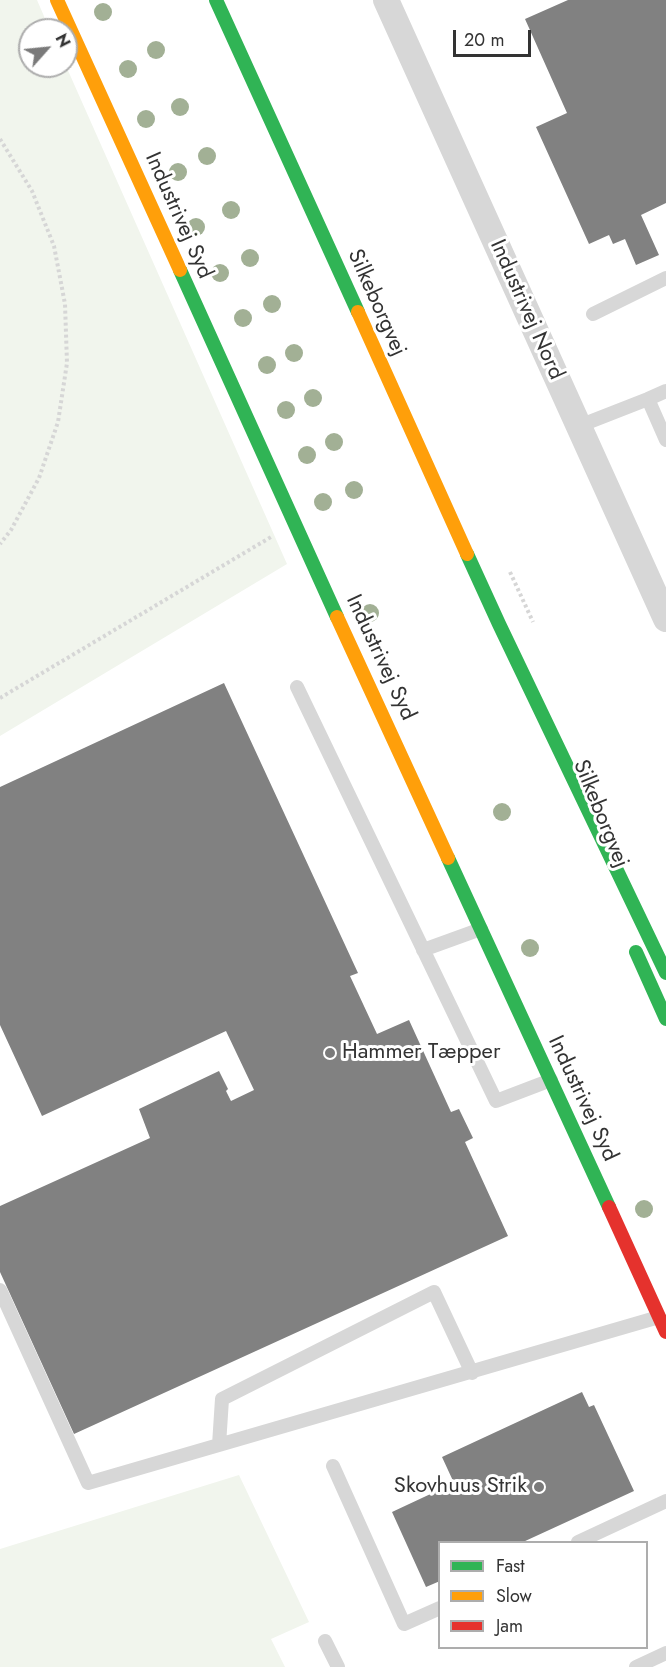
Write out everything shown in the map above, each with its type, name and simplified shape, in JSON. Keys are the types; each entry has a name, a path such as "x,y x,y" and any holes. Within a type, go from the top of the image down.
{"street":[{"name":"Industrivej Syd","path":"57,0 294,523 666,1332"},
{"name":"Silkeborgvej","path":"216,0 499,624 666,973"},
{"name":"Industrivej Nord","path":"386,0 666,619"},
{"name":"Silkeborgvej","path":"499,624 588,842"},
{"path":"629,938 666,1019"}],"lane":[{"path":"593,314 666,278"},
{"path":"579,426 666,391"},
{"path":"648,399 666,440"},
{"path":"297,687 495,1101 551,1080"},
{"path":"423,950 481,929"},
{"path":"0,1290 88,1483 659,1317"},
{"path":"219,1445 222,1399 434,1292 472,1373"},
{"path":"333,1466 404,1624 438,1609"},
{"path":"580,1541 666,1501"},
{"path":"325,1641 338,1667"},
{"path":"636,1667 666,1653"}],"path":[{"path":"0,139 32,191 54,246 65,304 67,363 58,422 39,478 11,530 0,544"},
{"path":"0,698 294,523"}],"shaded area":[{"path":"0,0 37,0 45,18 18,18 18,78 71,78 287,564 0,736"},
{"path":"239,1475 309,1622 271,1639 285,1667 0,1667 0,1549"}],"building":[{"path":"568,0 666,0 666,203 641,215 659,255 636,265 625,239 613,244 609,235 589,244 536,127 567,113 525,19"},
{"name":"Hammer Tæpper","path":"224,683 358,973 350,976 377,1034 409,1020 451,1112 459,1109 473,1138 465,1142 508,1236 74,1434 0,1272 0,1206 150,1138 139,1109 219,1071 231,1101 254,1090 226,1031 42,1116 0,1025 0,787"},
{"name":"Skovhuus Strik","path":"582,1392 589,1407 594,1405 634,1491 525,1541 438,1541 438,1582 426,1587 392,1512 454,1483 442,1457"}],"traffic: fast":[{"path":"216,0 358,312"},
{"path":"180,270 337,617"},
{"path":"467,554 666,973"},
{"path":"448,858 609,1207"},
{"path":"636,952 666,1019"}],"traffic: slow":[{"path":"57,0 180,270"},
{"path":"358,312 467,554"},
{"path":"337,617 448,858"}],"traffic: jam":[{"path":"609,1207 666,1332"}],"place":[{"name":"Hammer Tæpper","path":"330,1053"},
{"name":"Skovhuus Strik","path":"539,1487"}]}
